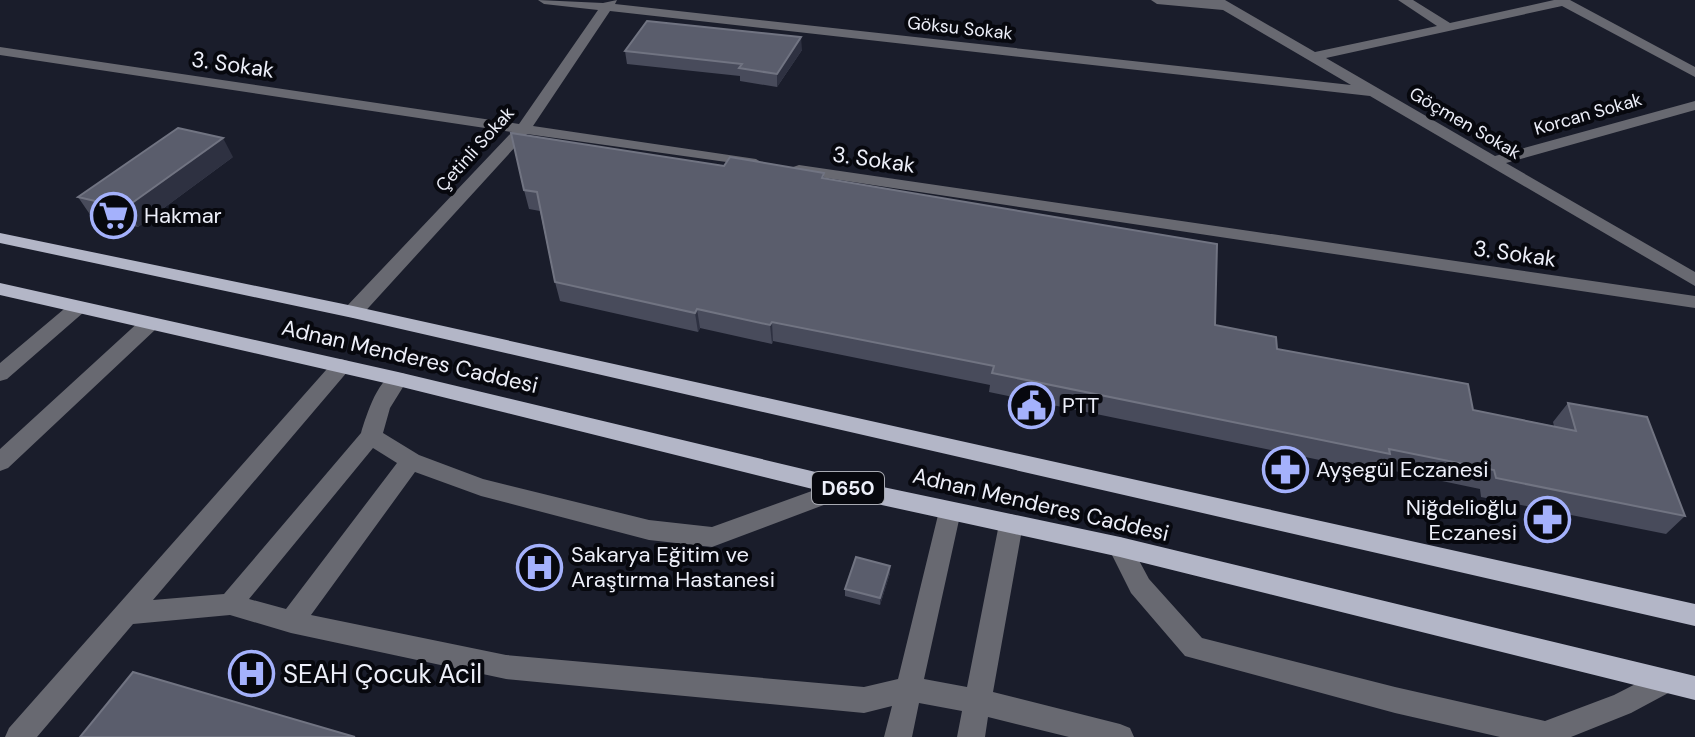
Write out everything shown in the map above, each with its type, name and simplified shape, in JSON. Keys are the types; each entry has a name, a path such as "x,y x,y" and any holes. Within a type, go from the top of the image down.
{"main road":[{"name":"Adnan Menderes Caddesi","path":"0,238 353,312 1695,615"},
{"name":"Adnan Menderes Caddesi","path":"0,289 398,379 845,488 1120,547 1695,688"}],"street":[{"name":"Göksu Sokak","path":"544,0 608,3 1373,92"},
{"path":"1157,0 1221,3"},
{"path":"1404,0 1448,27"},
{"path":"1312,57 1561,1 1695,73"},
{"name":"Çetinli Sokak","path":"353,312 523,130 608,3"},
{"name":"Göçmen Sokak","path":"1221,3 1695,280"},
{"name":"3. Sokak","path":"0,51 1695,302"},
{"name":"Korcan Sokak","path":"1492,162 1695,105"},
{"path":"0,374 77,308"},
{"path":"0,462 149,324"},
{"path":"19,737 341,366"},
{"path":"230,604 371,436 380,407 398,379"},
{"path":"371,436 411,461 481,487 649,530 712,537 845,488"},
{"path":"291,622 411,461"},
{"path":"898,737 950,511"},
{"path":"971,737 1011,524"},
{"path":"1120,547 1140,586 1194,648 1395,700 1545,734 1622,704 1663,682"},
{"path":"124,614 230,604 291,622 506,667 864,700 909,689 977,701 1104,735"}],"building":[{"path":"647,21 801,37 777,74 739,68 742,64 625,51"},
{"path":"178,128 223,138 125,208 78,197"},
{"path":"511,133 724,166 730,157 824,173 822,178 1217,244 1215,325 1276,337 1277,349 1468,384 1473,410 1576,431 1568,403 1647,417 1685,516 1496,478 1494,470 1389,449 1390,454 992,373 994,366 772,322 770,325 697,309 695,313 555,282 537,192 524,190"},
{"path":"856,557 890,566 880,598 845,589"},
{"path":"133,672 355,737 80,737"}],"place":[{"name":"Hakmar","path":"113,215"},
{"name":"PTT","path":"1031,405"},
{"name":"Ayşegül Eczanesi","path":"1285,469"},
{"name":"Niğdelioğlu Eczanesi","path":"1548,520"},
{"name":"Sakarya Eğitim ve Araştırma Hastanesi","path":"540,567"},
{"name":"SEAH Çocuk Acil","path":"252,674"}]}
